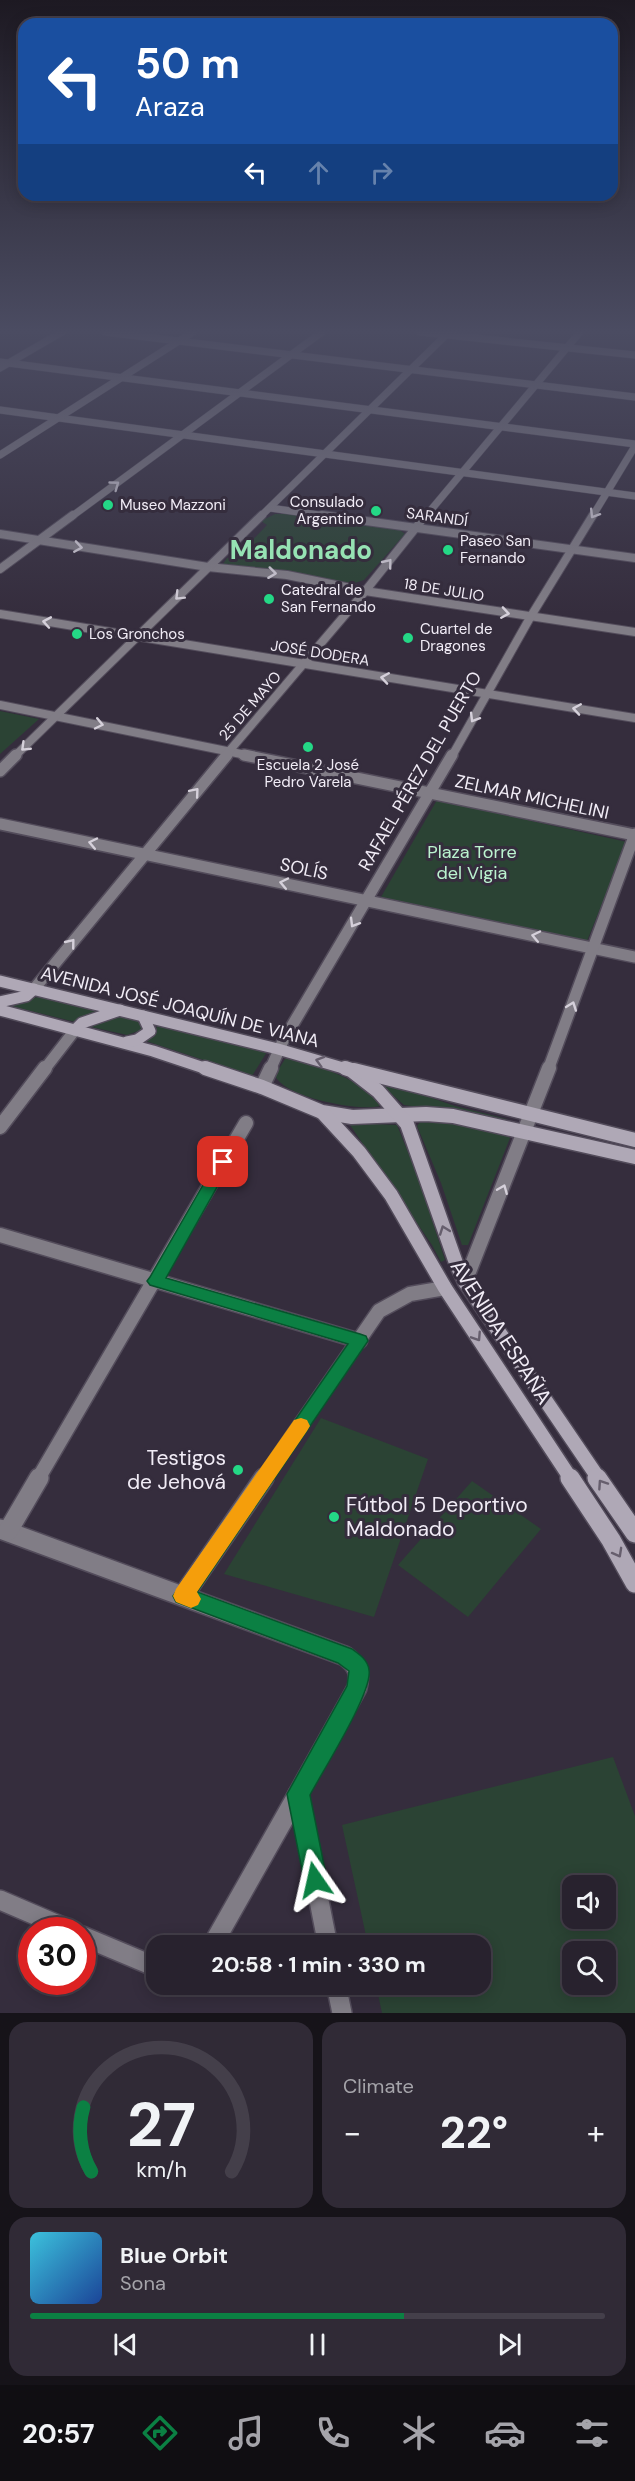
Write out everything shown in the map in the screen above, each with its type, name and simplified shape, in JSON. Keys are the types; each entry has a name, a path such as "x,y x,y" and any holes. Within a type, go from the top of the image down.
{"main road":[{"name":"AVENIDA JOSÉ JOAQUÍN DE VIANA","path":"0,981 635,1140"},
{"path":"0,1002 26,996 34,989"},
{"path":"0,1010 126,1042 262,1087 322,1112 352,1117 426,1114 453,1116 635,1157"},
{"path":"75,1030 82,1023 122,1010"},
{"path":"126,1042 136,1040 150,1031 143,1016"},
{"name":"AVENIDA JOSÉ JOAQUÍN DE VIANA","path":"351,1070 378,1091 401,1115"},
{"name":"AVENIDA ESPAÑA","path":"322,1112 367,1159 426,1250 445,1288 611,1540 635,1582"},
{"name":"AVENIDA ESPAÑA","path":"401,1115 407,1124 456,1263 465,1282 635,1533"}],"street":[{"path":"0,455 46,426"},
{"path":"117,426 635,496"},
{"path":"0,569 195,426"},
{"path":"0,771 352,426"},
{"path":"492,426 635,445"},
{"name":"25 DE MAYO","path":"34,989 143,854 500,427"},
{"name":"RAFAEL PÉREZ DEL PUERTO","path":"262,1087 278,1049 488,694 531,616 635,445"},
{"name":"SARANDÍ","path":"270,508 635,558"},
{"name":"18 DE JULIO","path":"0,534 208,567 287,575 365,591 635,632"},
{"name":"JOSÉ DODERA","path":"0,614 635,718"},
{"name":"ZELMAR MICHELINI","path":"0,705 635,835"},
{"name":"SOLÍS","path":"0,824 635,957"},
{"path":"465,1282 532,1116 635,835"},
{"path":"0,1127 75,1030"},
{"path":"218,1935 357,1688 359,1670 356,1664 345,1656 4,1530 156,1281 246,1123"},
{"path":"0,1235 360,1341"},
{"path":"183,1596 379,1311 390,1302 427,1290 445,1288"},
{"path":"298,1794 326,1935"},
{"path":"0,1900 40,1917"},
{"path":"96,1942 146,1964"},
{"path":"338,1995 342,2013"}],"green space":[{"path":"275,514 290,514 351,525 392,528 405,534 364,580 352,584 223,564 227,558 236,557 267,525 261,521"},
{"path":"0,711 39,719 0,754"},
{"name":"Plaza Torre del Vigia","path":"437,800 627,842 587,941 381,897"},
{"path":"41,996 101,1011 75,1022 7,1005"},
{"path":"118,1016 136,1019 142,1026 141,1030 127,1035 87,1026"},
{"path":"157,1025 267,1052 252,1076 146,1041 155,1036"},
{"path":"290,1058 352,1081 373,1097 380,1106 340,1105 292,1090 281,1083 275,1075 285,1059"},
{"path":"380,1080 455,1106 511,1120 404,1105 378,1082"},
{"path":"421,1121 462,1125 508,1134 510,1138 468,1245 462,1245 441,1183 417,1126"},
{"path":"351,1123 397,1125 418,1177 445,1260 441,1262 432,1245 350,1125"},
{"name":"Fútbol 5 Deportivo Maldonado","path":"321,1418 428,1459 374,1617 224,1574"},
{"path":"472,1481 541,1529 468,1617 398,1565"},
{"path":"613,1757 635,1816 635,2013 382,2013 378,1995 491,1995 491,1935 366,1935 342,1825"}],"slow traffic":[{"path":"191,1599 183,1596 301,1426"}],"place":[{"name":"Museo Mazzoni","path":"108,505"},
{"name":"Consulado Argentino","path":"376,511"},
{"name":"Paseo San Fernando","path":"448,550"},
{"name":"Catedral de San Fernando","path":"269,599"},
{"name":"Los Gronchos","path":"77,634"},
{"name":"Cuartel de Dragones","path":"408,638"},
{"name":"Escuela 2 José Pedro Varela","path":"308,747"},
{"name":"Testigos de Jehová","path":"238,1470"},
{"name":"Fútbol 5 Deportivo Maldonado","path":"334,1517"}],"district":[{"name":"Maldonado","path":"301,550"}],"route":[{"path":"223,1162 156,1281 360,1341 183,1596 345,1656 356,1664 359,1670 357,1688 298,1794 315,1880"}]}
